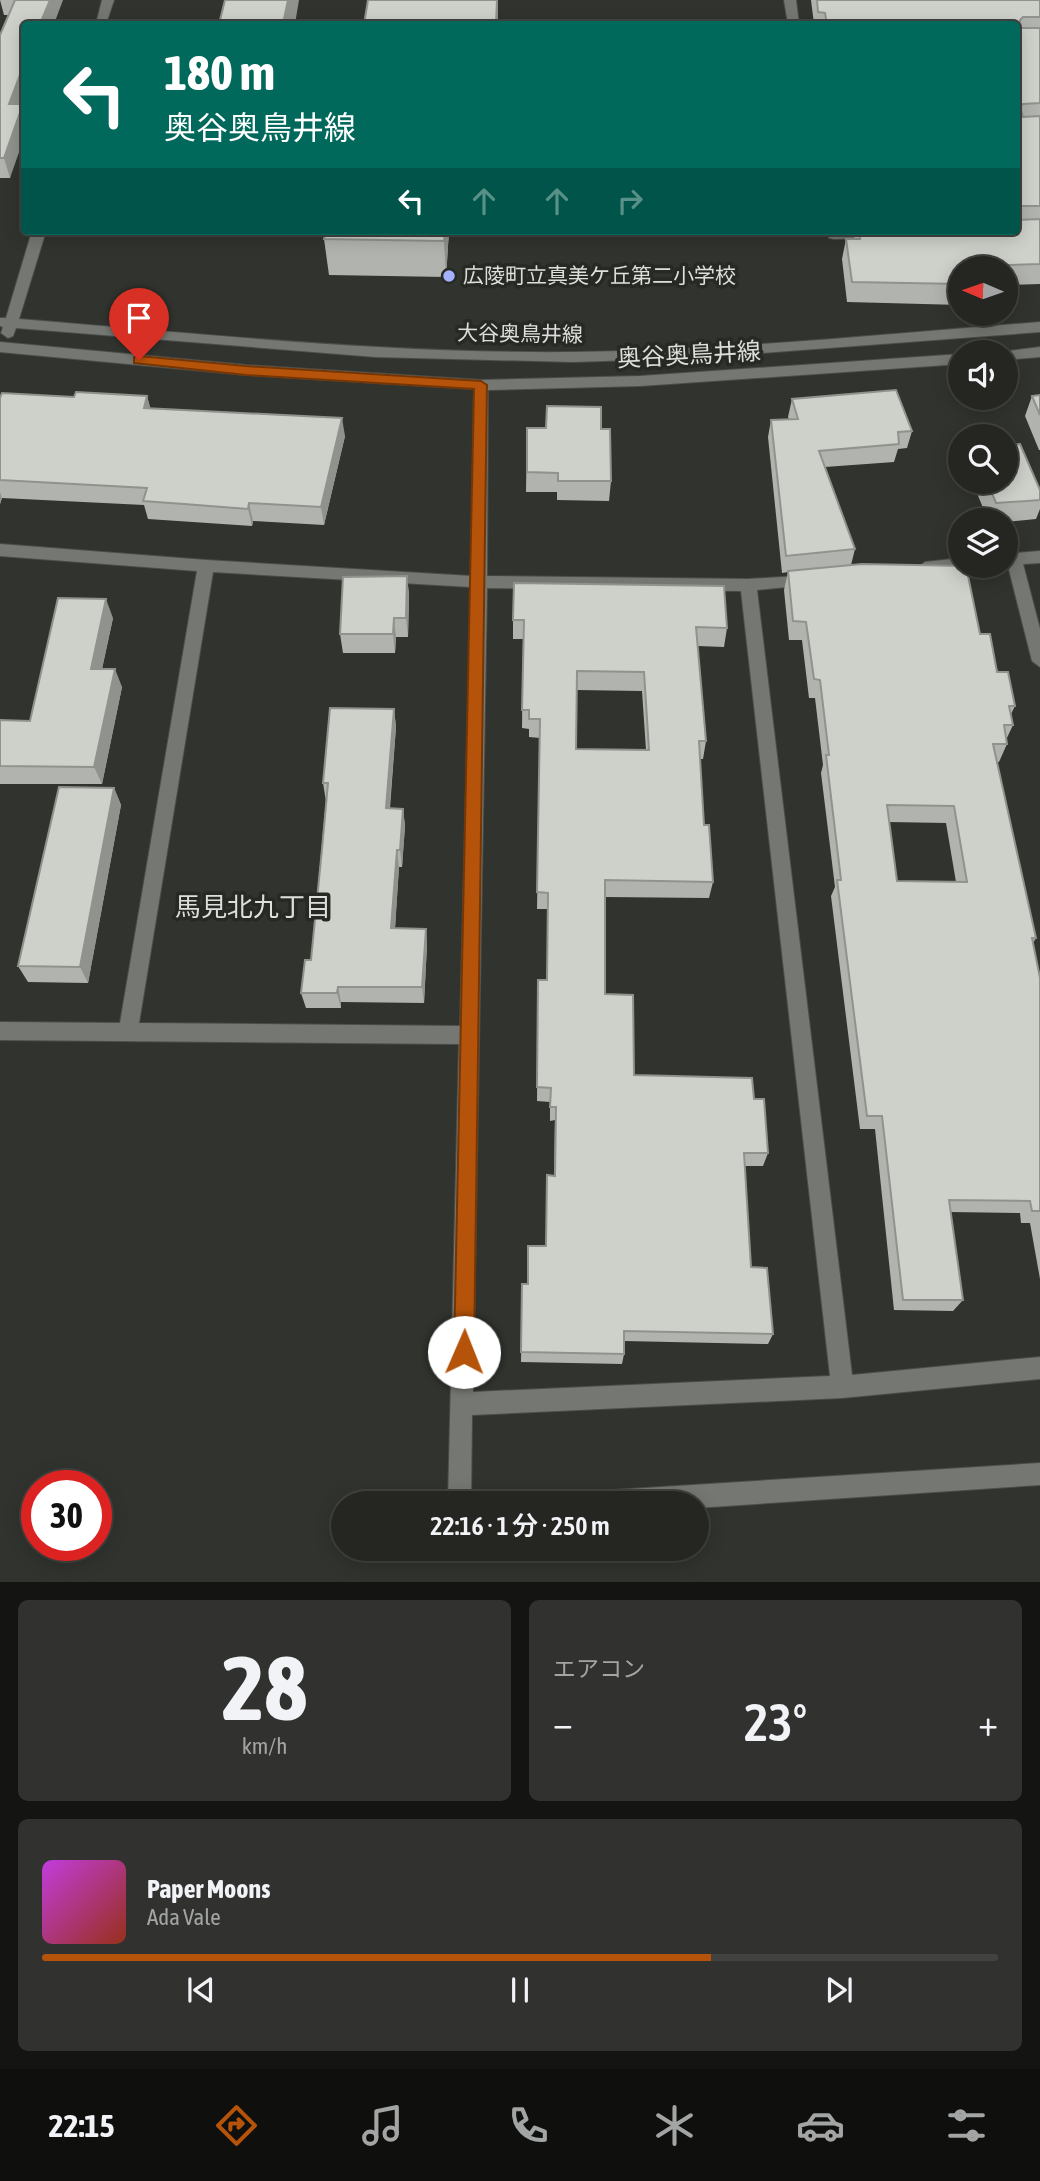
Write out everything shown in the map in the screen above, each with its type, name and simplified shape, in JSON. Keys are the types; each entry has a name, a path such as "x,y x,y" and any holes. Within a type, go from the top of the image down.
{"street":[{"path":"102,21 108,0"},
{"path":"790,0 794,21"},
{"path":"2,347 5,322 37,235"},
{"name":"大谷奥鳥井線","path":"5,322 376,352 573,357 696,353 1040,327"},
{"name":"奥谷奥鳥井線","path":"2,347 246,370 481,385 654,380 948,360"},
{"path":"1018,354 1040,352"},
{"path":"459,1491 481,385"},
{"path":"0,550 206,566 479,582 748,585 828,577"},
{"path":"1018,558 1040,556"},
{"path":"908,569 948,565"},
{"path":"128,1033 206,566"},
{"path":"1016,578 1040,661"},
{"path":"748,585 842,1387"},
{"path":"0,1031 468,1035"},
{"path":"463,1404 842,1387 1040,1368"},
{"path":"709,1496 1040,1474"}],"building":[{"path":"15,0 50,0 41,21 21,21 21,72 9,104 21,104 21,110 4,158 0,158 0,35"},
{"path":"225,0 288,0 284,21 220,21"},
{"path":"368,0 497,0 496,21 364,21"},
{"path":"817,0 1040,0 1040,17 1023,17 1020,20 1021,28 1040,28 1040,103 1023,104 1020,107 1020,21 826,21 825,13 818,12"},
{"path":"1020,107 1023,117 1040,116 1040,206 1020,206"},
{"path":"1040,219 1040,264 1018,265 1018,256 948,256 948,284 852,282 846,239 860,239 860,235 1020,235 1020,220"},
{"path":"325,235 445,235 444,241 324,239"},
{"path":"896,390 912,431 898,432 899,444 819,451 855,549 786,556 771,420 798,419 792,399"},
{"path":"76,392 147,396 144,408 342,418 321,507 249,503 248,509 143,501 147,488 0,480 2,393 74,397"},
{"path":"1040,395 1040,415 1032,396"},
{"path":"547,406 601,407 601,429 610,429 611,481 558,481 558,473 527,472 527,428 546,428"},
{"path":"1018,444 1040,490 1040,500 996,503 992,494 1018,494"},
{"path":"862,564 948,566 948,578 968,578 980,634 990,634 997,672 1008,672 1015,706 1009,706 1013,725 1004,725 1007,744 993,744 1036,938 1032,938 1040,978 1040,1211 1032,1211 1030,1201 949,1200 963,1300 903,1300 882,1116 867,1116 837,880 841,880 820,680 814,679 806,622 793,621 788,571","holes":["887,805 954,806 967,882 897,881"]},
{"path":"407,576 406,618 394,618 393,634 340,634 343,577"},
{"path":"514,583 724,586 727,628 696,627 706,741 699,741 704,825 709,825 713,882 605,880 605,994 633,995 634,1075 752,1078 754,1099 764,1099 768,1153 744,1153 751,1267 767,1268 773,1334 624,1331 624,1354 521,1352 522,1284 528,1284 528,1246 546,1246 547,1175 555,1176 556,1107 550,1107 551,1088 537,1087 538,980 547,980 548,893 537,892 540,719 529,719 529,710 522,710 524,620 513,620","holes":["577,671 644,672 649,750 576,749"]},
{"path":"58,598 106,599 91,669 115,669 94,767 0,766 0,720 30,721"},
{"path":"330,708 394,709 386,808 403,809 391,928 426,929 422,987 338,987 337,993 301,993 305,960 311,960 328,783 323,783"},
{"path":"59,787 114,788 80,967 18,966"}],"place":[{"name":"広陵町立真美ケ丘第二小学校","path":"449,276"}],"district":[{"name":"馬見北九丁目","path":"253,907"}],"route":[{"path":"139,360 246,370 481,385 464,1352"}]}
